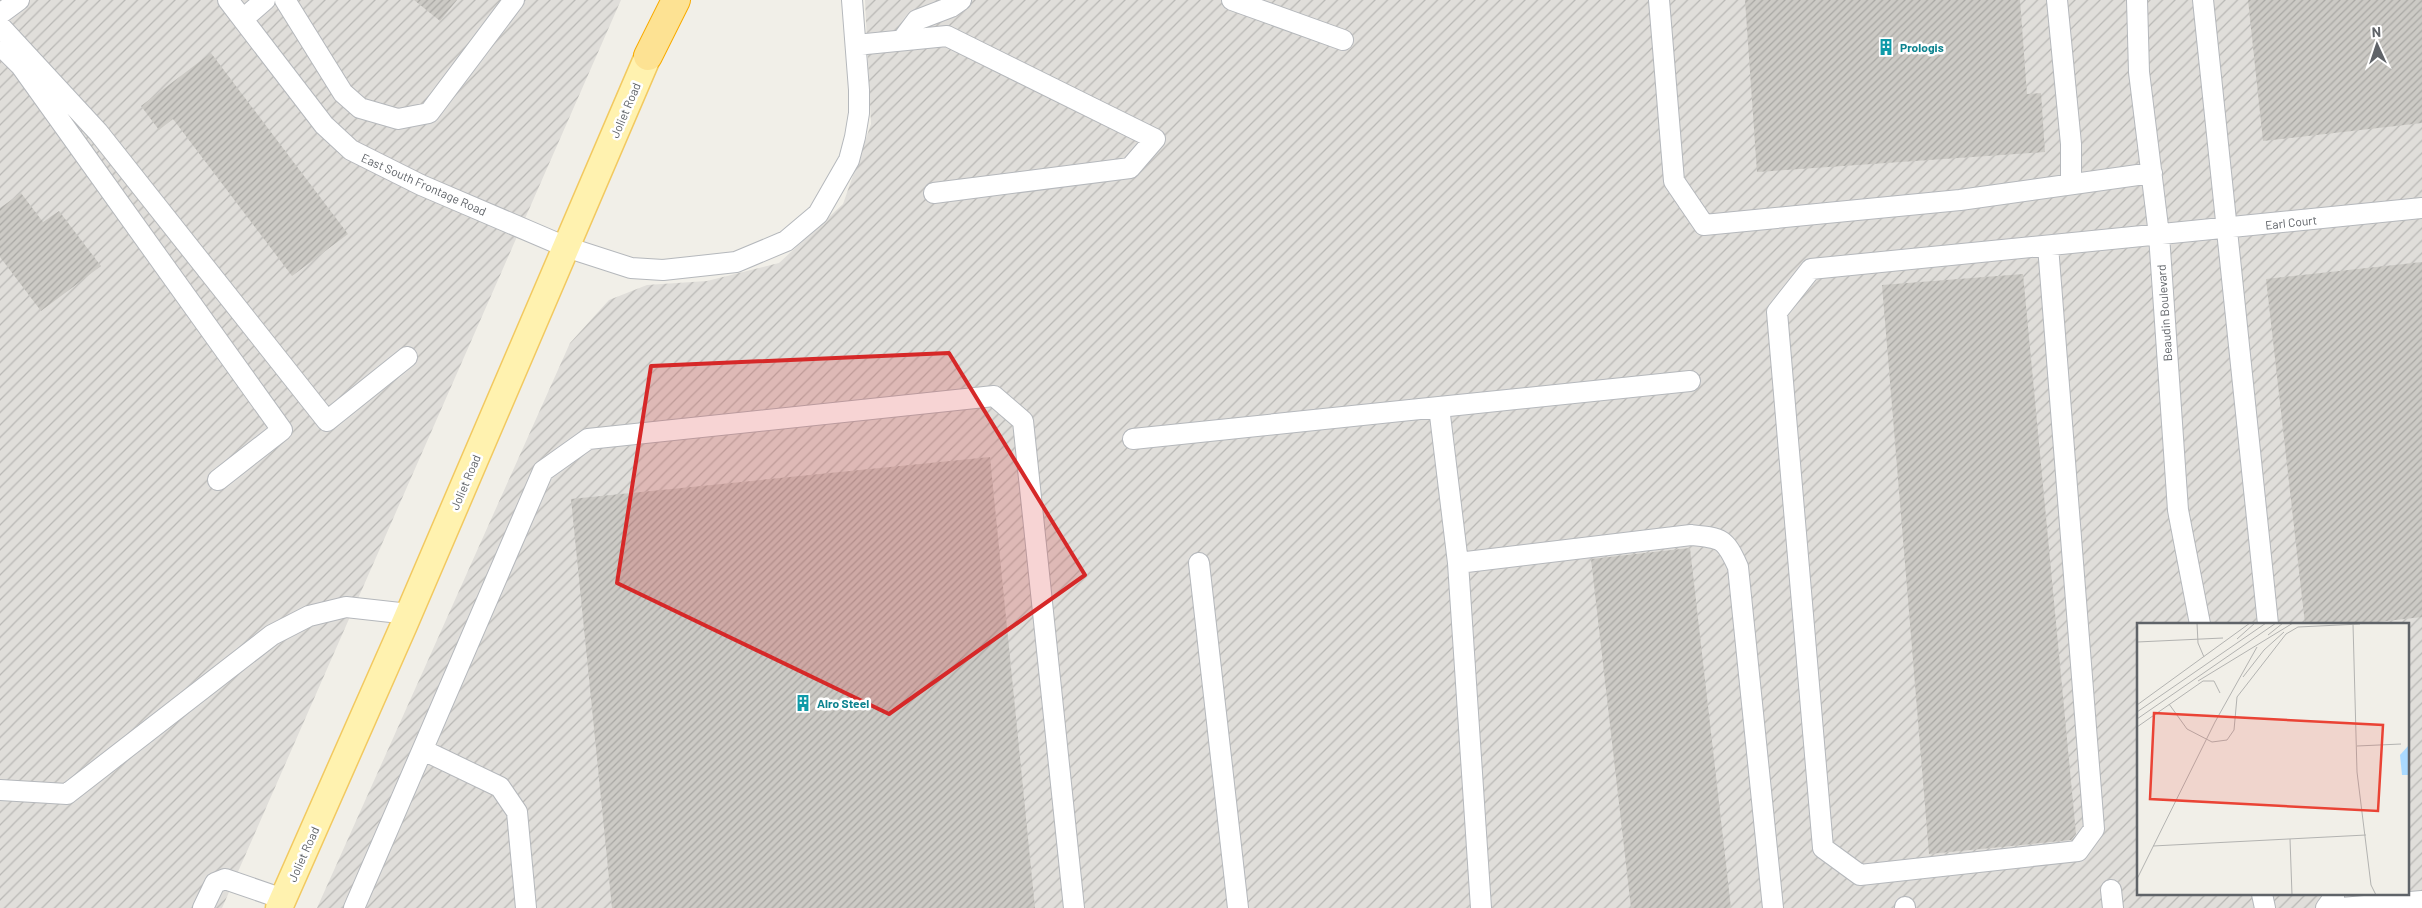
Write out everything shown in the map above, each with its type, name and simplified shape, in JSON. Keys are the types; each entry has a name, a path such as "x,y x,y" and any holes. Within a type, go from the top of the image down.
{"highway":[{"path":"648,56 668,0"},
{"path":"648,56 676,0"}],"main road":[{"name":"Joliet Road","path":"281,904 409,614 648,56"}],"street":[{"path":"0,14 19,0"},
{"name":"East South Frontage Road","path":"228,0 324,125 351,150 420,185 566,246 631,268 663,270 736,262 786,241 818,214 849,160 859,113 852,0"},
{"path":"243,19 265,0"},
{"path":"285,0 344,93 360,108 398,119 429,113 514,0"},
{"path":"902,40 917,20 951,7 961,0"},
{"path":"1232,0 1344,40"},
{"path":"1659,0 1674,181 1704,225 1960,200 2152,173"},
{"path":"2057,0 2070,144 2071,184"},
{"name":"Beaudin Boulevard","path":"2136,0 2139,72 2159,235 2178,510 2200,623"},
{"path":"2203,0 2268,623"},
{"path":"0,26 98,132 327,421 407,357"},
{"path":"856,45 947,36 1155,139 1130,168 934,193"},
{"path":"0,45 26,74 282,430 218,480"},
{"name":"Earl Court","path":"2048,246 2094,829 2078,851 1860,875 1823,848 1776,312 1811,269 2422,208"},
{"path":"1133,439 1690,381"},
{"path":"354,908 543,471 588,439 994,396 1023,421 1074,908"},
{"path":"1440,407 1458,563 1482,908"},
{"path":"1458,563 1691,535 1717,538 1730,549 1738,567 1773,908"},
{"path":"1198,563 1238,908"},
{"path":"0,790 67,794 272,635 309,616 346,608 409,614"},
{"path":"423,750 500,787 517,812 526,908"},
{"path":"203,908 216,883 225,879 281,904"},
{"path":"2326,908 2334,896"},
{"path":"2342,908 2422,902"}],"highlighted area":[{"path":"949,353 1085,575 889,714 617,583 651,366"}],"shaded area":[{"path":"0,0 621,0 222,908 0,908"},
{"path":"865,0 2422,0 2422,908 317,908 570,343 609,300 647,285 707,281 779,263 843,204 871,124"}],"building":[{"path":"414,0 457,0 440,21"},
{"name":"Prologis","path":"1745,0 2020,0 2027,94 2041,93 2045,152 1757,172"},
{"path":"2248,0 2422,0 2422,123 2263,141"},
{"path":"211,53 348,234 292,276 173,119 159,130 141,106"},
{"path":"21,193 43,222 59,211 101,266 41,311 0,257 0,208"},
{"path":"2422,262 2422,617 2369,623 2305,623 2266,279"},
{"path":"2023,274 2076,834 2071,840 1929,854 1882,285"},
{"name":"Alro Steel","path":"990,457 1035,908 612,908 571,499"},
{"path":"1690,548 1731,908 1631,908 1591,559"}],"place":[{"name":"Prologis","path":"1886,47"},
{"name":"Alro Steel","path":"803,703"}]}
